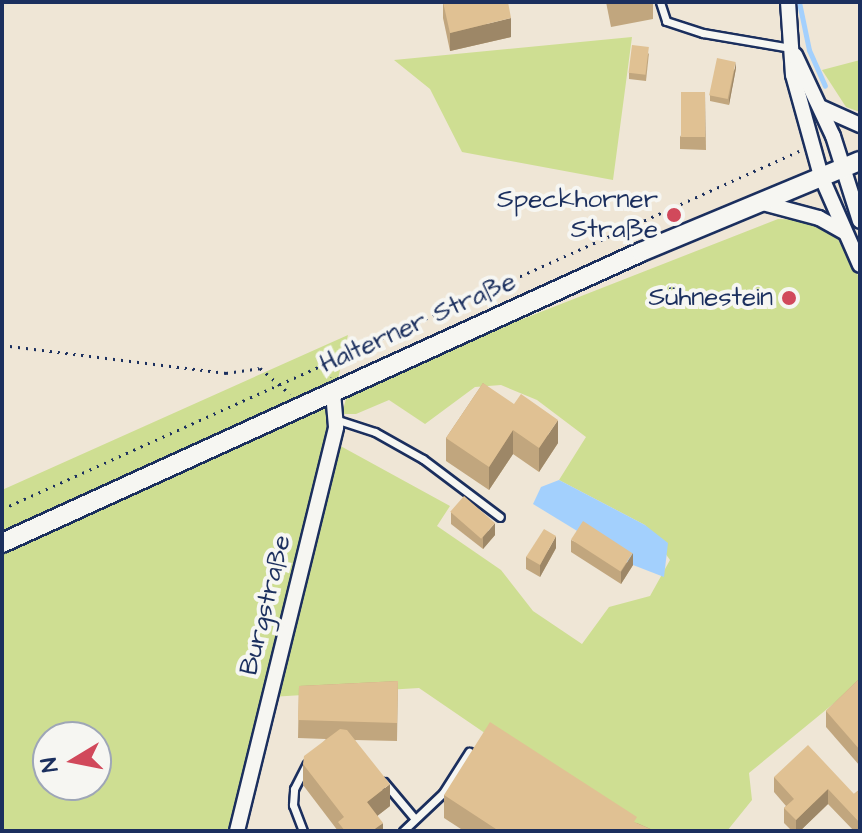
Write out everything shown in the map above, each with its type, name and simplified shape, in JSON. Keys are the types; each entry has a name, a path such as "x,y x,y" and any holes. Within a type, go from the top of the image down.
{"main road":[{"name":"Halterner Straße","path":"2,543 333,390 852,164"}],"street":[{"path":"788,2 793,75 812,145 821,176 860,265"},
{"path":"791,48 852,164 860,221"},
{"path":"822,108 860,125"},
{"path":"759,202 819,218 844,232"},
{"name":"Burgstraße","path":"237,831 335,419 333,390"}],"lane":[{"path":"660,2 666,21 703,33 791,48"},
{"path":"335,419 375,432 423,459 500,517"},
{"path":"403,831 443,793 469,752"},
{"path":"303,831 293,805 294,789 298,774 312,758"},
{"path":"379,776 415,819"}],"path":[{"path":"2,509 812,145"},
{"path":"2,345 226,373 260,368 301,405"}],"green space":[{"path":"632,37 613,180 462,152 430,89 394,60"},
{"path":"860,60 860,112 846,107 822,70"},
{"path":"778,219 810,220 834,232 860,279 860,682 749,773 752,800 727,831 628,831 419,688 270,697 335,443 450,506 437,526 501,570 533,611 582,644 609,607 650,596 670,560 645,525 559,480 586,437 537,400 501,385 475,387 425,424 389,400 356,414 342,414 349,387"},
{"path":"348,335 235,831 2,831 2,490"}],"water":[{"path":"559,480 645,525 668,543 664,577 633,565 533,504 541,487"}],"building":[{"path":"443,2 508,2 511,18 450,33"},
{"path":"632,45 649,47 645,75 629,73"},
{"path":"717,58 736,62 728,99 709,95"},
{"path":"681,92 705,92 705,137 681,137"},
{"path":"483,383 514,404 521,394 558,420 539,448 513,430 489,467 446,438"},
{"path":"464,496 495,523 481,539 450,512"},
{"path":"583,521 632,553 620,572 571,539"},
{"path":"544,529 556,536 540,565 526,557"},
{"path":"860,678 860,750 826,711"},
{"path":"398,681 397,723 298,720 299,686"},
{"path":"490,722 637,817 634,822 655,831 499,831 444,795"},
{"path":"340,729 347,730 390,784 367,802 383,823 372,831 345,831 338,822 344,817 303,764 304,756"},
{"path":"808,745 854,794 860,789 860,823 828,789 796,820 784,808 794,799 774,777"}],"waterway":[{"path":"799,2 809,50 825,86"}],"place":[{"name":"Speckhorner Straße","path":"674,215"},
{"name":"Sühnestein","path":"789,298"}]}
